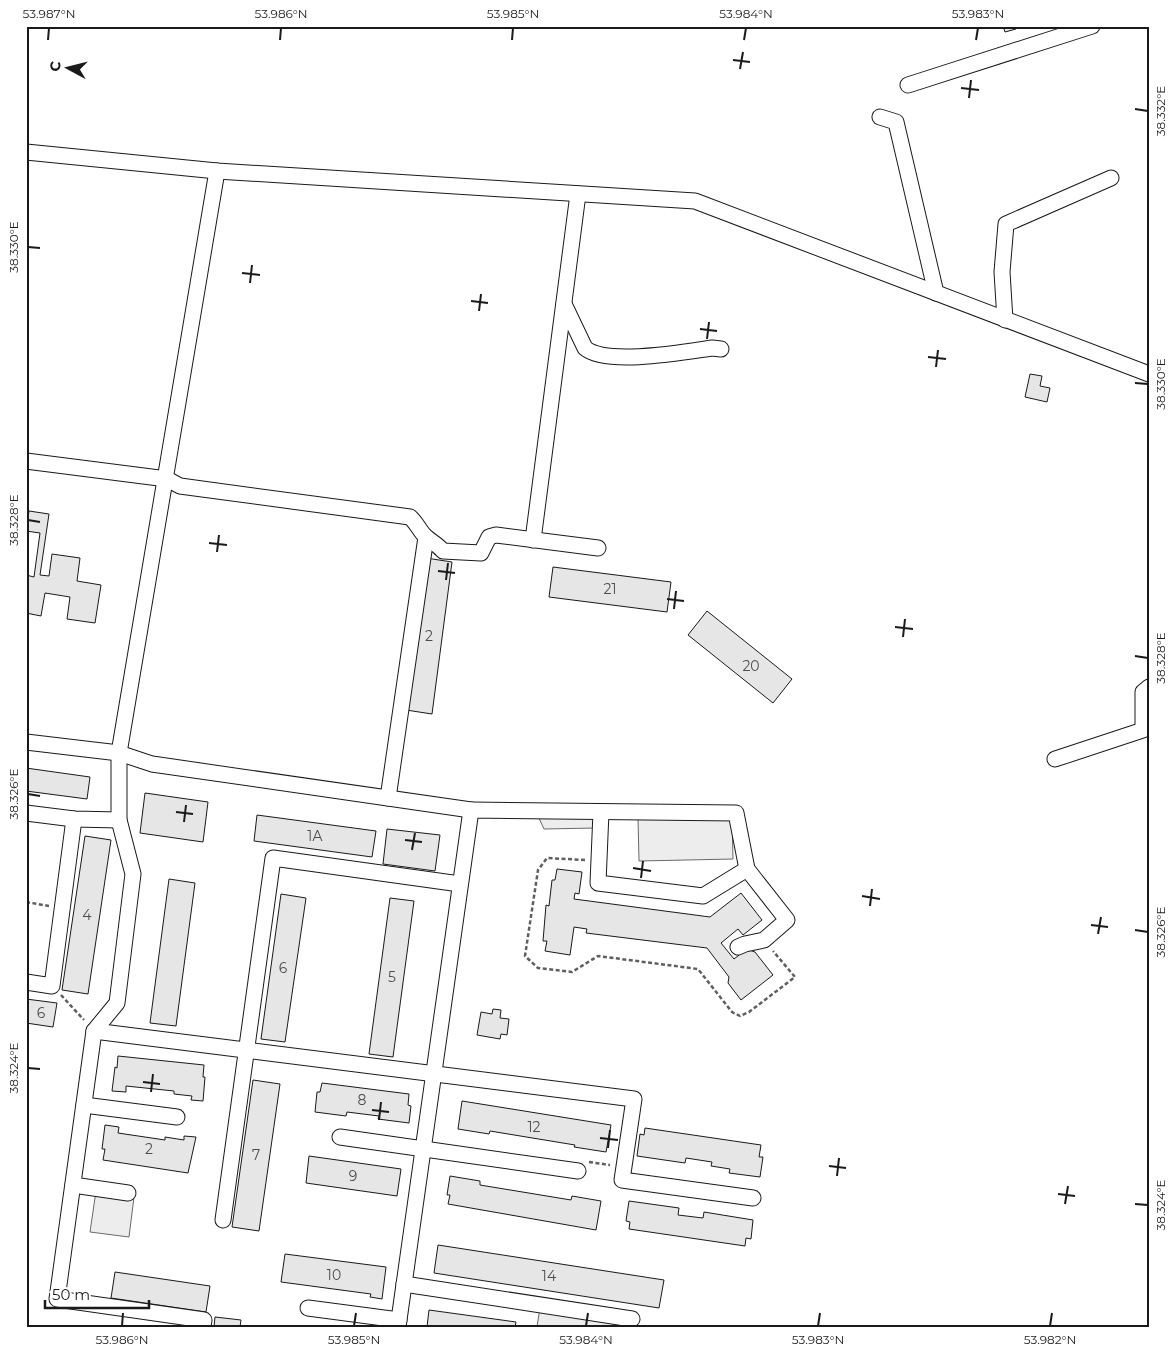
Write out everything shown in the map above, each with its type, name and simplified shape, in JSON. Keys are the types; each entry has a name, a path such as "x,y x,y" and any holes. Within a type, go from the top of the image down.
{"street":[{"path":"908,86 1092,26"},
{"path":"880,117 896,122 936,293"},
{"path":"26,152 217,171 695,201 1148,373"},
{"path":"203,1327 204,1320 57,1300 94,1031 118,1003 133,874 118,820 119,752 167,479 217,171"},
{"path":"1005,320 1002,272 1006,224 1111,178"},
{"path":"533,540 578,194"},
{"path":"564,303 585,348 590,353 603,356 652,356 712,348 721,349"},
{"path":"26,461 167,479 180,486 410,518 418,525 426,537 436,543 443,551 481,553 489,537 496,535 598,548"},
{"path":"388,798 426,537"},
{"path":"1055,759 1143,730 1144,692 1149,687"},
{"path":"26,742 119,752 152,764 470,810 736,813 747,869 787,920 764,940 738,947"},
{"path":"308,1308 399,1323 470,810"},
{"path":"26,812 74,819 118,820"},
{"path":"601,812 598,883 703,896 747,869"},
{"path":"26,982 52,986 74,819"},
{"path":"223,1220 273,858 460,884"},
{"path":"94,1031 434,1072 634,1099 622,1180 753,1198"},
{"path":"84,1105 177,1118"},
{"path":"340,1136 578,1171"},
{"path":"73,1185 128,1192"},
{"path":"404,1284 632,1320"}],"path":[{"path":"599,861 547,858 538,870 525,956 538,968 572,972 598,956 698,969 732,1012 740,1016 749,1012 794,976 764,940"},
{"path":"26,902 63,908"},
{"path":"52,986 94,1031"},
{"path":"578,1171 582,1162 624,1166"}],"shaded area":[{"path":"593,815 596,828 544,829 538,816"},
{"path":"732,816 733,859 639,861 638,818"},
{"path":"97,1184 135,1189 129,1237 90,1232"},
{"path":"541,1301 638,1316 637,1327 537,1327"}],"building":[{"path":"1003,26 1015,26 1016,29 1005,32"},
{"path":"1030,374 1042,376 1040,386 1050,388 1047,402 1025,397"},
{"path":"29,511 49,514 40,575 49,576 52,554 80,558 77,581 101,585 95,623 67,619 70,597 45,593 41,616 26,613 26,575 34,577 40,533 26,531"},
{"path":"426,558 452,562 432,714 406,710"},
{"path":"553,567 671,582 667,612 549,597"},
{"path":"707,611 792,679 773,703 688,635"},
{"path":"26,768 90,777 87,799 26,791"},
{"path":"145,793 208,802 203,842 140,833"},
{"path":"257,815 376,831 372,857 254,841"},
{"path":"387,829 440,835 435,871 383,864"},
{"path":"85,836 111,840 88,994 62,990"},
{"path":"557,869 582,872 579,894 575,893 574,899 710,917 741,893 762,920 743,935 738,929 721,943 734,959 747,949 755,952 773,975 741,1000 728,983 729,977 707,948 586,933 587,929 574,927 570,955 545,951 547,941 543,941 546,905 549,906 552,880 555,880"},
{"path":"169,879 195,883 176,1026 150,1023"},
{"path":"281,894 306,898 285,1042 261,1039"},
{"path":"390,898 414,901 393,1057 369,1054"},
{"path":"26,999 57,1003 53,1027 26,1023"},
{"path":"493,1009 501,1010 500,1018 509,1019 507,1035 501,1034 500,1039 477,1035 481,1012 492,1014"},
{"path":"118,1056 204,1065 203,1101 191,1100 192,1096 174,1094 174,1091 126,1086 126,1092 112,1091"},
{"path":"253,1080 280,1084 259,1231 232,1227"},
{"path":"322,1083 409,1094 408,1105 411,1106 409,1123 378,1119 379,1116 347,1112 346,1116 315,1112 317,1092 320,1092"},
{"path":"462,1101 611,1125 606,1152 490,1131 489,1134 458,1129"},
{"path":"105,1125 119,1127 118,1133 165,1140 165,1137 184,1140 184,1136 196,1137 188,1173 103,1160 105,1149 102,1149"},
{"path":"645,1128 761,1145 759,1157 763,1157 760,1177 729,1173 730,1169 711,1166 712,1162 686,1158 685,1163 637,1156 640,1134 644,1135"},
{"path":"309,1156 401,1169 397,1196 306,1183"},
{"path":"450,1176 480,1181 480,1185 571,1200 572,1196 601,1201 596,1230 448,1204 450,1195 447,1195"},
{"path":"629,1201 679,1208 678,1215 703,1218 704,1212 753,1220 751,1239 746,1238 745,1246 629,1229 630,1222 626,1221"},
{"path":"438,1245 664,1280 659,1308 434,1273"},
{"path":"285,1254 386,1267 382,1299 370,1297 371,1294 281,1282"},
{"path":"115,1272 210,1286 206,1312 111,1298"},
{"path":"429,1310 516,1322 515,1327 427,1327"},
{"path":"215,1317 241,1320 240,1327 214,1327"}]}
